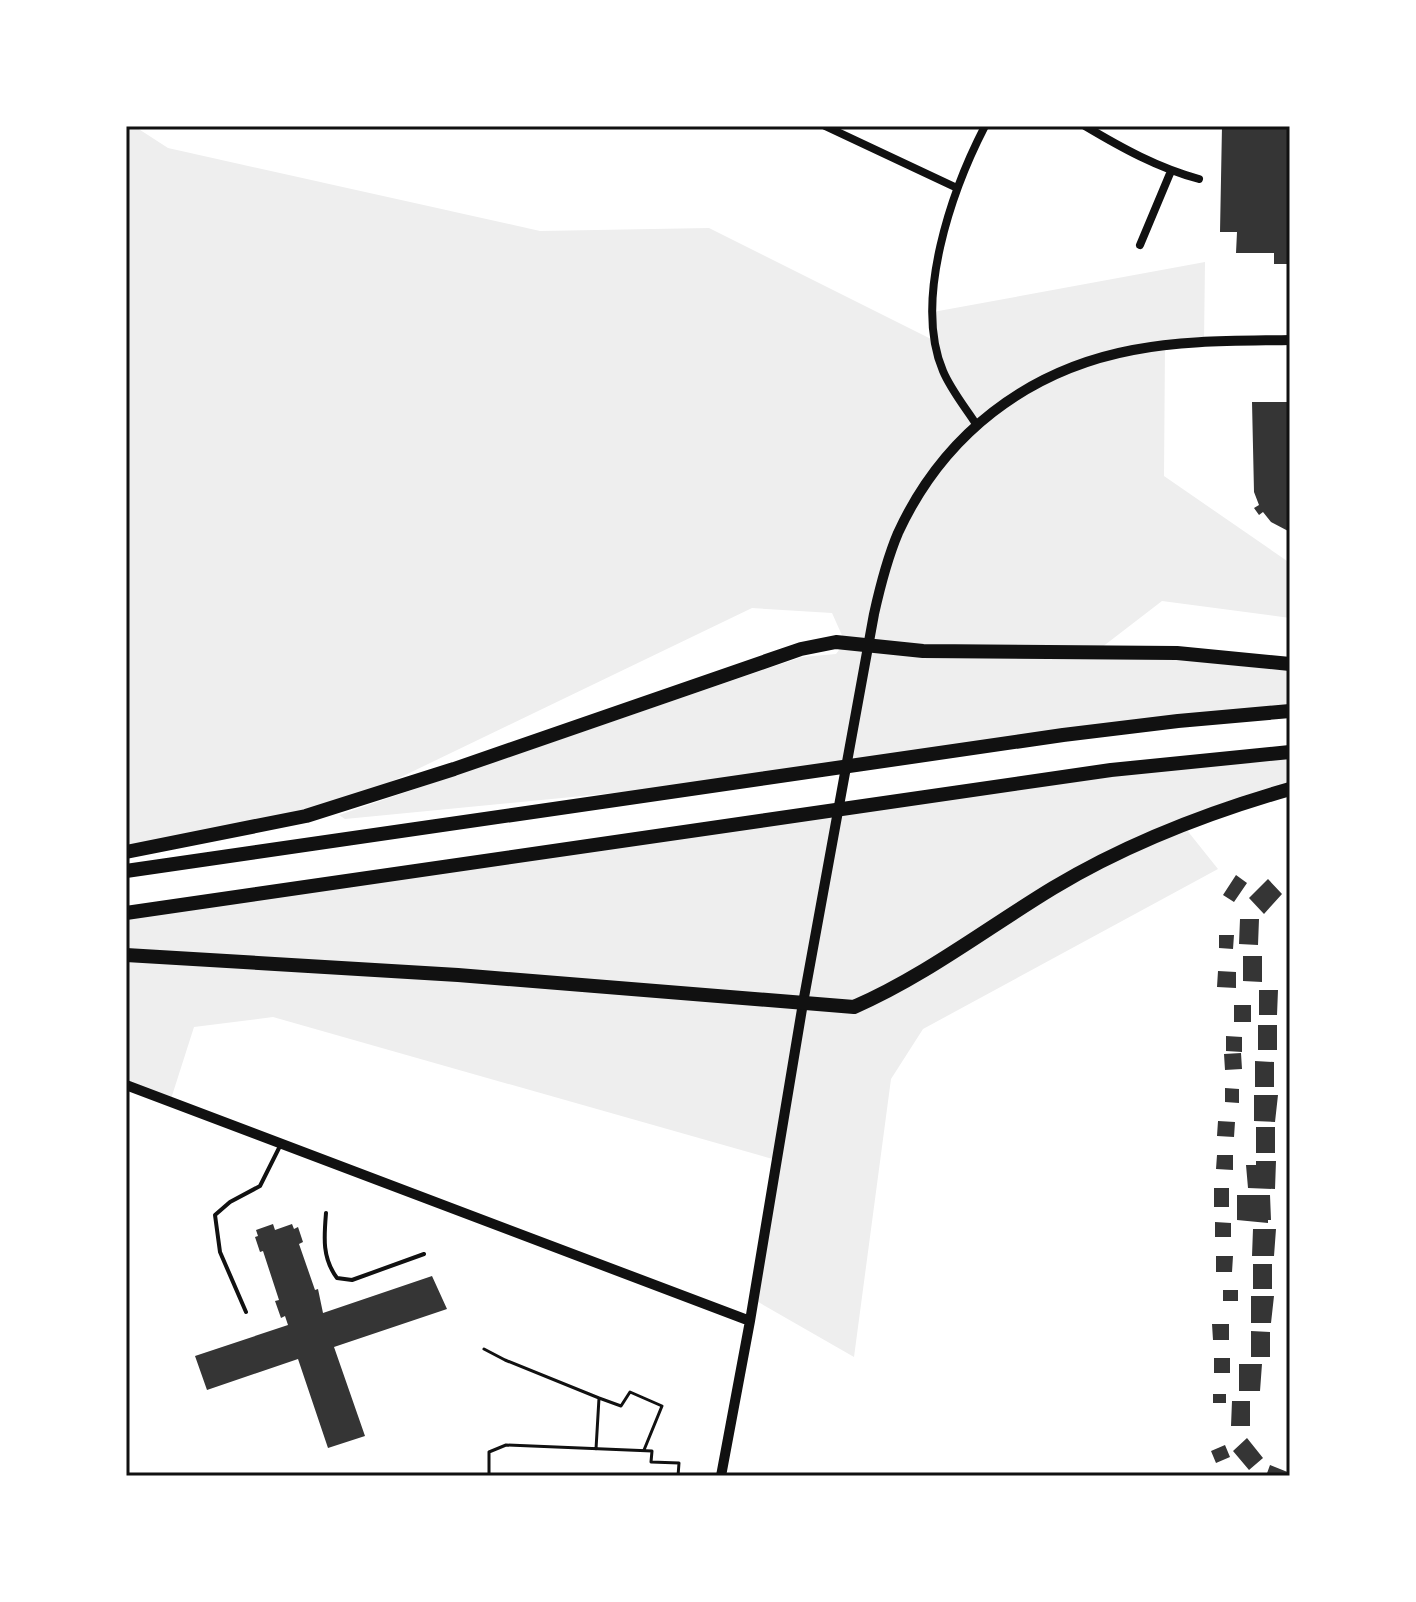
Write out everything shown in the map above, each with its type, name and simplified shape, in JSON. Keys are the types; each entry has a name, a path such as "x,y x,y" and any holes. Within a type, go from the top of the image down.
{"highway":[{"path":"126,852 306,816 454,769 801,649 836,642 923,651 1177,653 1290,664"},
{"path":"126,871 1063,735 1290,711"},
{"path":"126,913 1111,770 1290,752"},
{"path":"126,955 458,975 854,1007 891,991 1054,887 1127,848 1204,815 1290,789"}],"street":[{"path":"825,126 957,188"},
{"path":"976,424 943,370 935,341 933,312 942,243 957,188 985,126"},
{"path":"1085,126 1130,152 1171,171 1199,179"},
{"path":"1140,245 1171,171"},
{"path":"721,1476 868,643 883,576 897,535 926,484 976,424 1029,387 1093,360 1131,350 1177,343 1290,340"},
{"path":"126,1085 750,1321"}],"lane":[{"path":"246,1312 220,1252 215,1215 230,1202 260,1186 281,1144"},
{"path":"326,1213 324,1250 329,1267 337,1278 352,1280 424,1254"}],"path":[{"path":"484,1349 621,1406 630,1392 662,1406 644,1450"},
{"path":"596,1449 599,1398"},
{"path":"489,1476 489,1452 506,1445 652,1451 651,1462 679,1463 678,1476"}],"shaded area":[{"path":"126,126 134,126 168,148 540,231 709,228 935,341 933,312 1205,262 1204,342 1165,345 1164,476 1290,563 1290,618 1162,601 1097,651 1290,671 1290,705 778,777 345,819 339,815 802,657 836,654 845,642 832,613 752,608 345,804 126,852"},
{"path":"1290,752 1290,789 1182,824 1218,869 923,1029 891,1079 854,1357 753,1299 776,1160 273,1017 194,1027 170,1102 126,1085 126,913"}],"building":[{"path":"1222,126 1290,126 1290,264 1274,264 1274,253 1236,253 1237,232 1220,232"},
{"path":"1252,402 1290,402 1290,532 1271,522 1263,512 1259,515 1254,508 1259,505 1254,492"},
{"path":"1236,875 1247,883 1234,902 1223,895"},
{"path":"1268,879 1282,894 1264,914 1249,898"},
{"path":"1240,919 1259,919 1258,945 1239,944"},
{"path":"1219,935 1234,935 1233,949 1219,948"},
{"path":"1243,956 1262,956 1262,982 1243,981"},
{"path":"1218,971 1236,972 1236,988 1217,987"},
{"path":"1259,990 1278,990 1277,1015 1259,1015"},
{"path":"1234,1005 1251,1005 1251,1022 1234,1022"},
{"path":"1258,1025 1277,1025 1277,1050 1258,1050"},
{"path":"1226,1036 1242,1037 1242,1052 1226,1051"},
{"path":"1241,1053 1242,1069 1225,1070 1224,1054"},
{"path":"1255,1061 1274,1062 1274,1087 1255,1087"},
{"path":"1225,1088 1239,1089 1239,1103 1225,1102"},
{"path":"1254,1095 1278,1095 1275,1122 1254,1121"},
{"path":"1218,1121 1235,1122 1234,1137 1217,1136"},
{"path":"1256,1127 1275,1127 1275,1153 1256,1153"},
{"path":"1217,1155 1233,1155 1233,1170 1216,1169"},
{"path":"1256,1161 1276,1161 1275,1189 1248,1188 1246,1165 1256,1165"},
{"path":"1214,1188 1229,1188 1229,1207 1214,1207"},
{"path":"1237,1195 1270,1195 1271,1220 1268,1223 1237,1220"},
{"path":"1215,1222 1231,1223 1231,1237 1215,1237"},
{"path":"273,1224 275,1230 292,1224 294,1229 298,1227 303,1242 299,1244 315,1290 318,1289 323,1313 432,1276 447,1309 334,1347 365,1436 328,1448 298,1359 207,1390 195,1356 288,1325 285,1316 281,1318 275,1301 279,1300 263,1251 260,1252 255,1237 258,1236 256,1230"},
{"path":"1253,1229 1276,1229 1274,1256 1252,1256"},
{"path":"1216,1256 1233,1256 1232,1272 1216,1272"},
{"path":"1253,1264 1272,1264 1272,1289 1253,1289"},
{"path":"1223,1290 1238,1290 1238,1301 1223,1301"},
{"path":"1251,1296 1274,1296 1271,1323 1251,1323"},
{"path":"1212,1324 1229,1324 1229,1340 1213,1340"},
{"path":"1251,1331 1270,1332 1270,1357 1251,1357"},
{"path":"1214,1358 1230,1358 1230,1373 1214,1373"},
{"path":"1239,1364 1262,1364 1260,1391 1239,1391"},
{"path":"1213,1394 1226,1394 1226,1403 1213,1403"},
{"path":"1232,1401 1250,1401 1250,1426 1231,1426"},
{"path":"1247,1438 1263,1458 1249,1470 1233,1451"},
{"path":"1225,1445 1230,1457 1216,1463 1211,1451"},
{"path":"1270,1465 1290,1473 1290,1476 1266,1476"}]}
